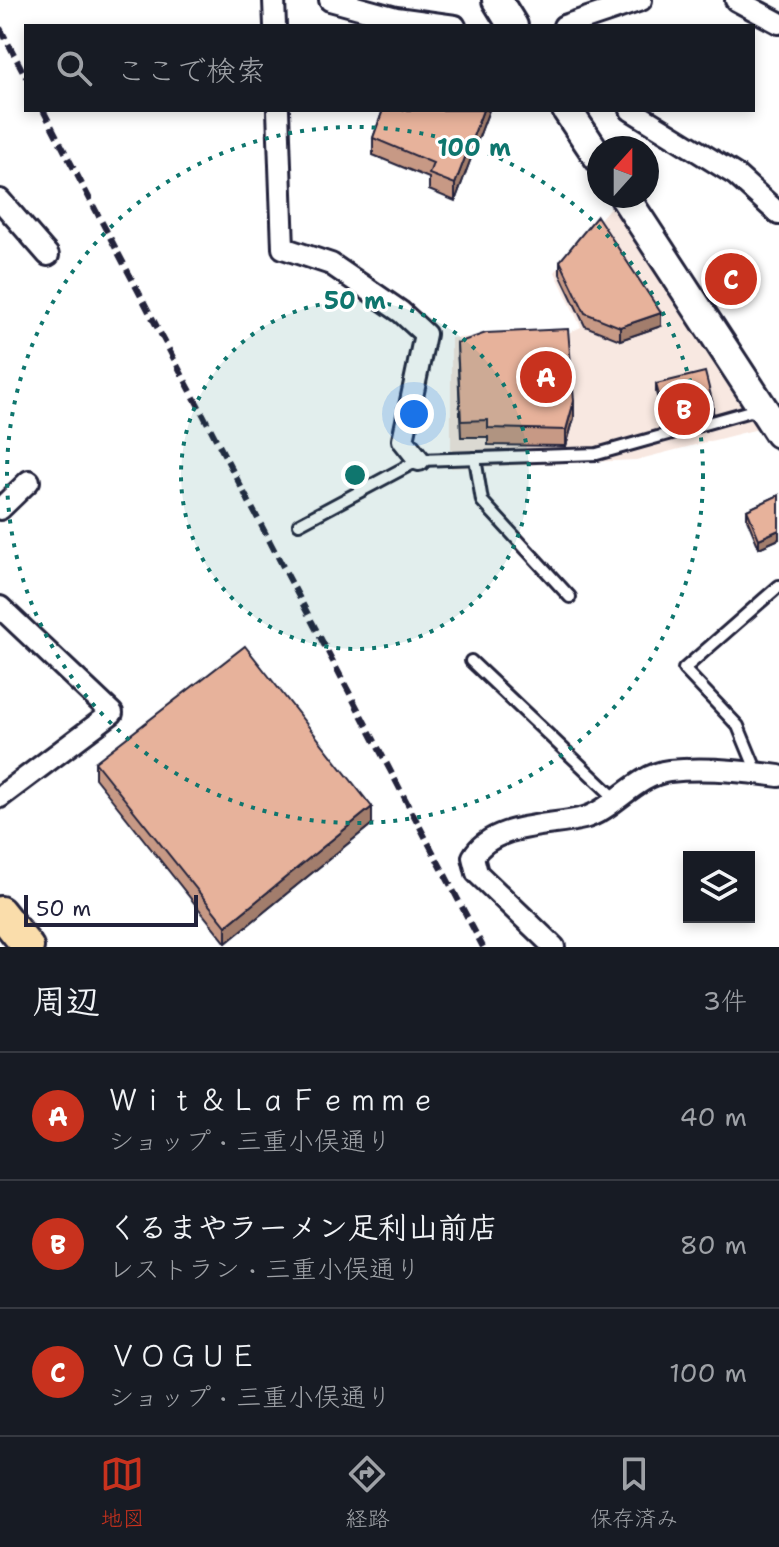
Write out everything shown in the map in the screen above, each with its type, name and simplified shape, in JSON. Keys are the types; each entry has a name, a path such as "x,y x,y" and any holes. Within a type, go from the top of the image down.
{"main road":[{"path":"2,918 28,947"}],"street":[{"path":"274,0 275,24"},
{"path":"330,0 396,18 440,24"},
{"path":"497,0 512,24"},
{"path":"570,24 641,0"},
{"path":"736,0 779,23"},
{"path":"278,112 283,248 331,264 401,312 425,334 403,440 419,460"},
{"path":"634,112 736,175 779,214"},
{"path":"576,114 588,136"},
{"path":"0,200 48,255"},
{"path":"632,208 779,433"},
{"path":"0,509 29,481"},
{"path":"0,607 112,713 0,797"},
{"path":"554,947 477,873 473,857 481,842 500,834 588,817 615,798 667,771 779,776"}],"lane":[{"path":"299,524 419,460 597,454 763,408"},
{"path":"475,458 482,501 570,597"},
{"path":"757,773 738,726 684,669 779,586"},
{"path":"471,661 615,798"}],"shaded area":[{"path":"609,208 614,208 758,429 636,460 451,468 451,338 564,335 581,327 555,272"}],"building":[{"path":"382,112 482,112 455,184 429,174 433,163 373,138"},
{"path":"597,216 661,313 620,327 585,313 560,261"},
{"path":"568,329 574,401 566,430 488,428 488,420 461,421 457,343 486,333"},
{"path":"705,372 713,404 665,418 656,384"},
{"path":"779,495 779,530 759,539 747,510"},
{"path":"245,646 372,807 226,926 95,762"}],"railway":[{"path":"0,28 24,73"},
{"path":"44,112 483,947"}],"place":[{"name":"ＶＯＧＵＥ","path":"731,279"},
{"name":"Ｗｉｔ＆ＬａＦｅｍｍｅ","path":"546,377"},
{"name":"くるまやラーメン足利山前店","path":"684,409"}]}
